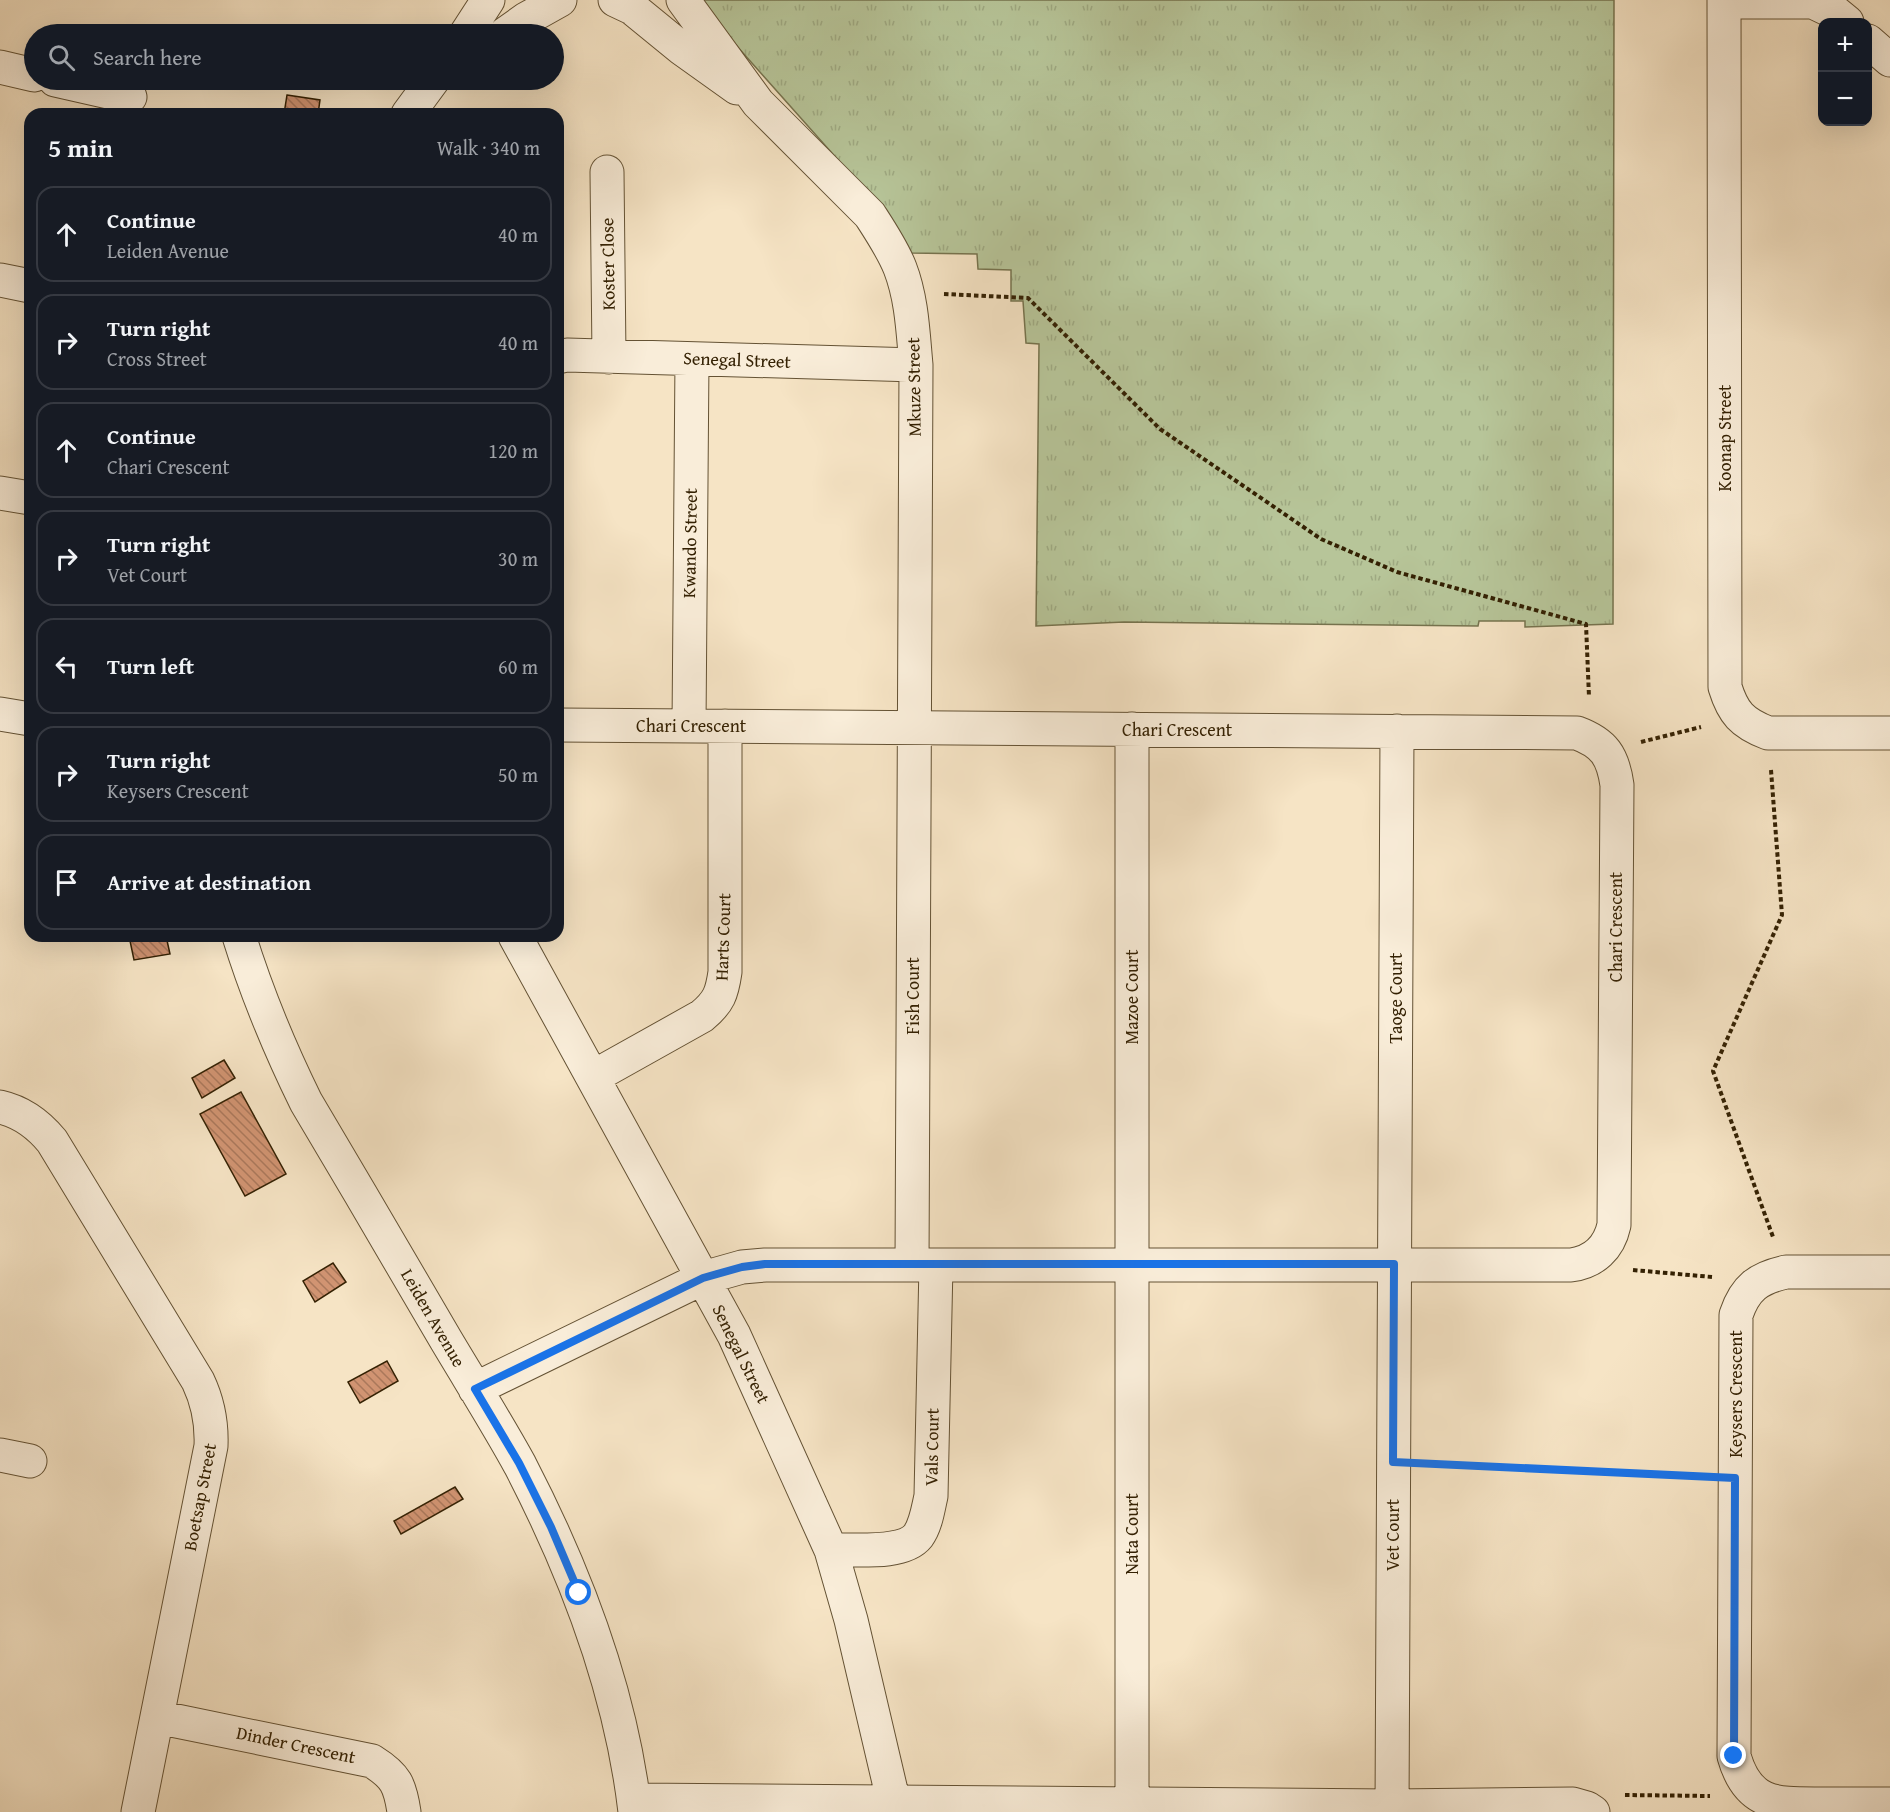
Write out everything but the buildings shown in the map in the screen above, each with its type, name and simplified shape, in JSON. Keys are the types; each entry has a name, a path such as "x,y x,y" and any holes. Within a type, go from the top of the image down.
{"street":[{"path":"472,24 488,0"},
{"path":"519,24 560,0"},
{"name":"Mkuze Street","path":"615,0 632,8 681,48 758,103"},
{"name":"Mkuze Street","path":"682,0 758,103 870,215 900,268 911,305 916,365 914,728"},
{"path":"1724,1 1813,2 1842,18"},
{"name":"Koonap Street","path":"1724,1 1725,687 1730,704 1739,716"},
{"path":"1872,44 1890,60"},
{"path":"0,67 24,73"},
{"path":"99,90 130,97"},
{"path":"412,108 426,90"},
{"path":"413,108 436,90"},
{"name":"Koster Close","path":"607,172 609,357"},
{"path":"0,280 24,285"},
{"name":"Senegal Street","path":"564,356 916,365"},
{"name":"Kwando Street","path":"688,726 692,359"},
{"path":"0,493 24,497"},
{"path":"0,714 24,718"},
{"path":"1739,716 1752,727 1768,733 1890,733"},
{"name":"Chari Crescent","path":"564,725 1577,733"},
{"name":"Harts Court","path":"593,1077 702,1016 711,1009 719,997 725,972 725,726"},
{"name":"Fish Court","path":"914,728 924,1264"},
{"name":"Mazoe Court","path":"1132,729 1132,1264"},
{"name":"Taoge Court","path":"1394,1264 1397,731"},
{"path":"1577,733 1593,739 1606,752"},
{"name":"Chari Crescent","path":"475,1389 703,1278 742,1267 765,1264 1582,1263 1601,1252 1612,1235 1614,1225 1617,785 1614,767 1606,752"},
{"name":"Leiden Avenue","path":"240,942 278,1044 306,1102 475,1389 524,1474 551,1527 579,1593 602,1660 620,1730 635,1806"},
{"name":"Senegal Street","path":"518,942 734,1335 831,1550 851,1620 895,1807"},
{"name":"Boetsap Street","path":"0,1107 31,1119 52,1140 198,1381 209,1411 212,1429 211,1446 138,1812"},
{"name":"Vals Court","path":"831,1550 898,1548 909,1544 922,1529 931,1496 924,1264"},
{"name":"Nata Court","path":"1132,1264 1132,1804"},
{"name":"Vet Court","path":"1392,1809 1394,1264"},
{"path":"1772,1276 1890,1272"},
{"name":"Keysers Crescent","path":"1763,1798 1743,1779 1734,1756 1736,1315 1741,1300 1772,1276"},
{"name":"Dinder Crescent","path":"157,1717 372,1761 394,1777 401,1791 404,1812"},
{"path":"1763,1798 1784,1804 1890,1804"},
{"path":"635,1806 895,1807 1132,1804 1392,1809 1573,1804 1593,1812"}],"path":[{"path":"907,293 1028,298 1160,429 1321,539 1397,572 1586,624 1590,716 1577,733"},
{"path":"1606,752 1739,716"},
{"path":"1629,1270 1772,1276 1713,1071 1782,915 1768,733"},
{"path":"1393,1462 1735,1478"},
{"path":"1621,1794 1763,1798"}],"green space":[{"path":"701,0 1614,0 1613,624 1525,627 1525,621 1479,621 1478,626 1124,622 1036,626 1039,344 1026,343 1023,301 1011,301 1011,270 978,269 977,254 911,253 871,197 719,26"}],"route":[{"path":"579,1593 551,1527 519,1463 475,1389 703,1278 742,1267 765,1264 1394,1264 1393,1462 1735,1478 1734,1756"}]}
